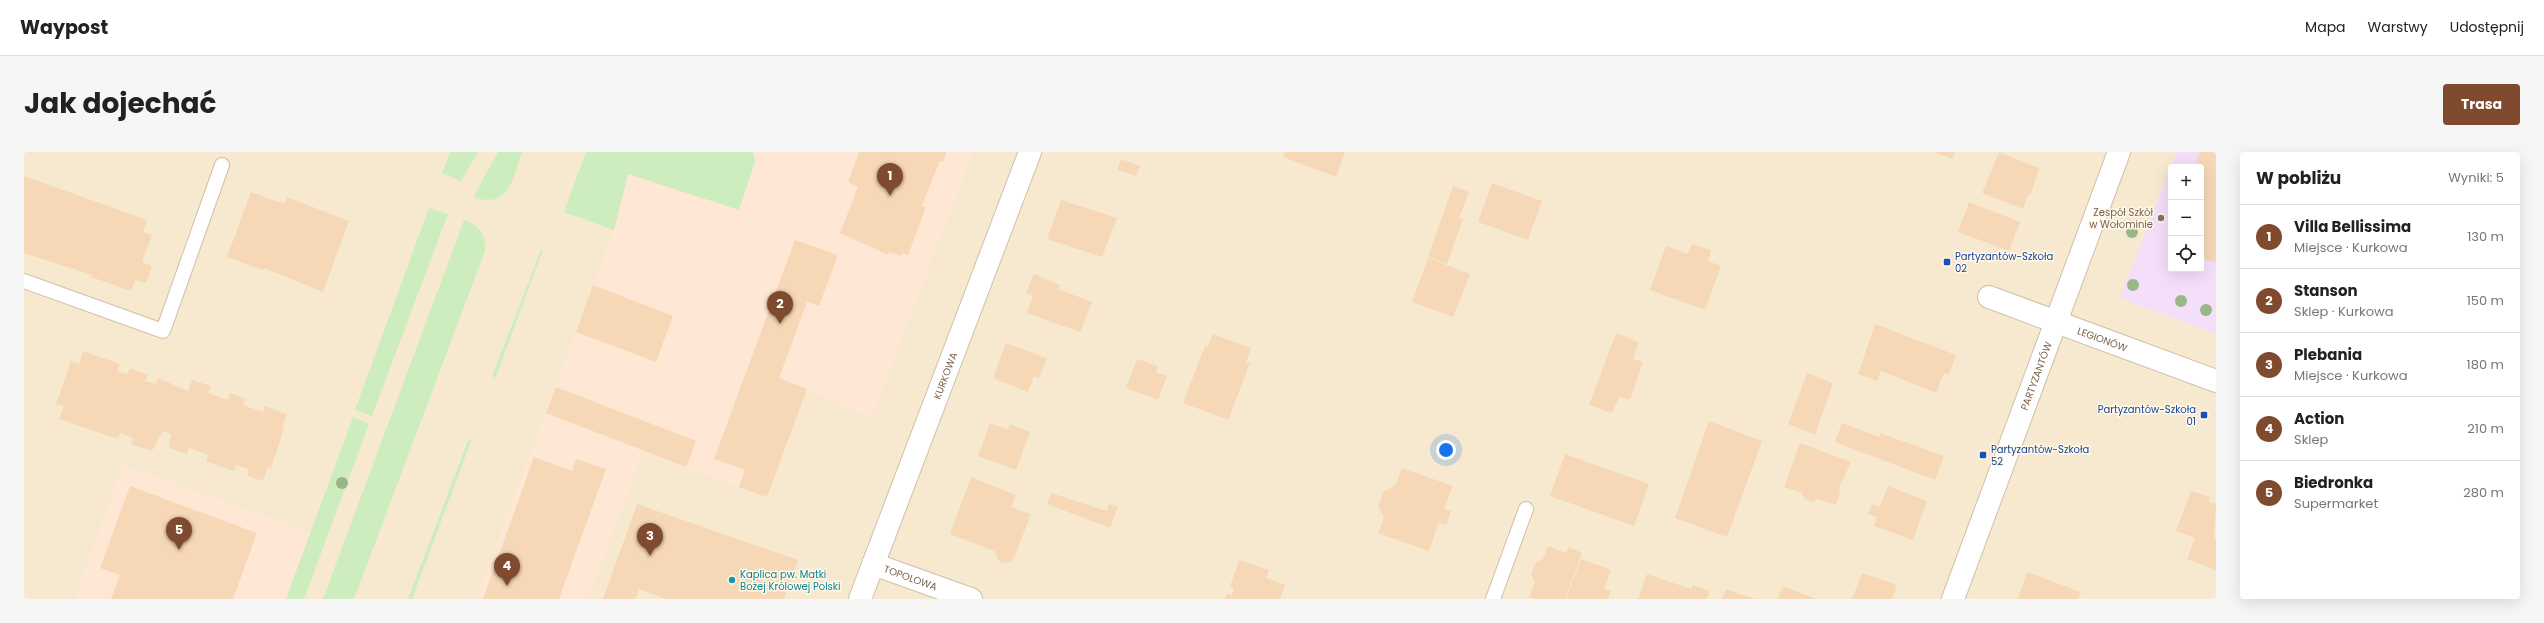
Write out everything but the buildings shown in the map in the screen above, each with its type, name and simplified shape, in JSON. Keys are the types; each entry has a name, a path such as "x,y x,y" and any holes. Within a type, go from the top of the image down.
{"street":[{"name":"KURKOWA","path":"860,599 1030,152"},
{"name":"PARTYZANTÓW","path":"1953,599 2119,152"},
{"name":"LEGIONÓW","path":"1989,297 2216,381"},
{"name":"TOPOLOWA","path":"873,564 972,599"}],"lane":[{"path":"24,281 163,331 222,165"},
{"path":"1493,599 1526,509"}],"shaded area":[{"path":"24,152 2216,152 2216,599 24,599"},
{"path":"636,152 973,152 872,417 779,378 739,487 643,452 588,599 476,599 614,230 628,174"},
{"name":"Zespół Szkół w Wołominie","path":"2176,152 2216,152 2216,334 2120,298 2168,173 2168,272 2204,272 2204,164 2171,164"},
{"path":"123,465 310,532 286,599 74,599"}],"green space":[{"path":"450,152 478,152 461,181 442,173"},
{"path":"498,152 522,152 516,172 508,189 495,199 485,200 473,197"},
{"path":"586,152 753,152 755,162 739,210 628,174 614,230 564,212"},
{"path":"429,208 448,214 372,416 355,410"},
{"path":"464,220 470,222 481,231 485,251 354,599 323,599"},
{"path":"541,250 543,250 495,379 493,374"},
{"path":"353,417 369,424 304,599 286,599"},
{"path":"472,439 412,599 408,599 468,441"}],"place":[{"name":"Villa Bellissima","path":"890,196"},
{"name":"Zespół Szkół w Wołominie","path":"2161,218"},
{"name":"Partyzantów-Szkoła 02","path":"1947,262"},
{"name":"Stanson","path":"780,324"},
{"name":"Partyzantów-Szkoła 01","path":"2204,415"},
{"name":"Partyzantów-Szkoła 52","path":"1983,455"},
{"name":"Biedronka","path":"179,550"},
{"name":"Plebania","path":"650,556"},
{"name":"Kaplica pw. Matki Bożej Królowej Polski","path":"732,580"},
{"name":"Action","path":"507,586"}]}
